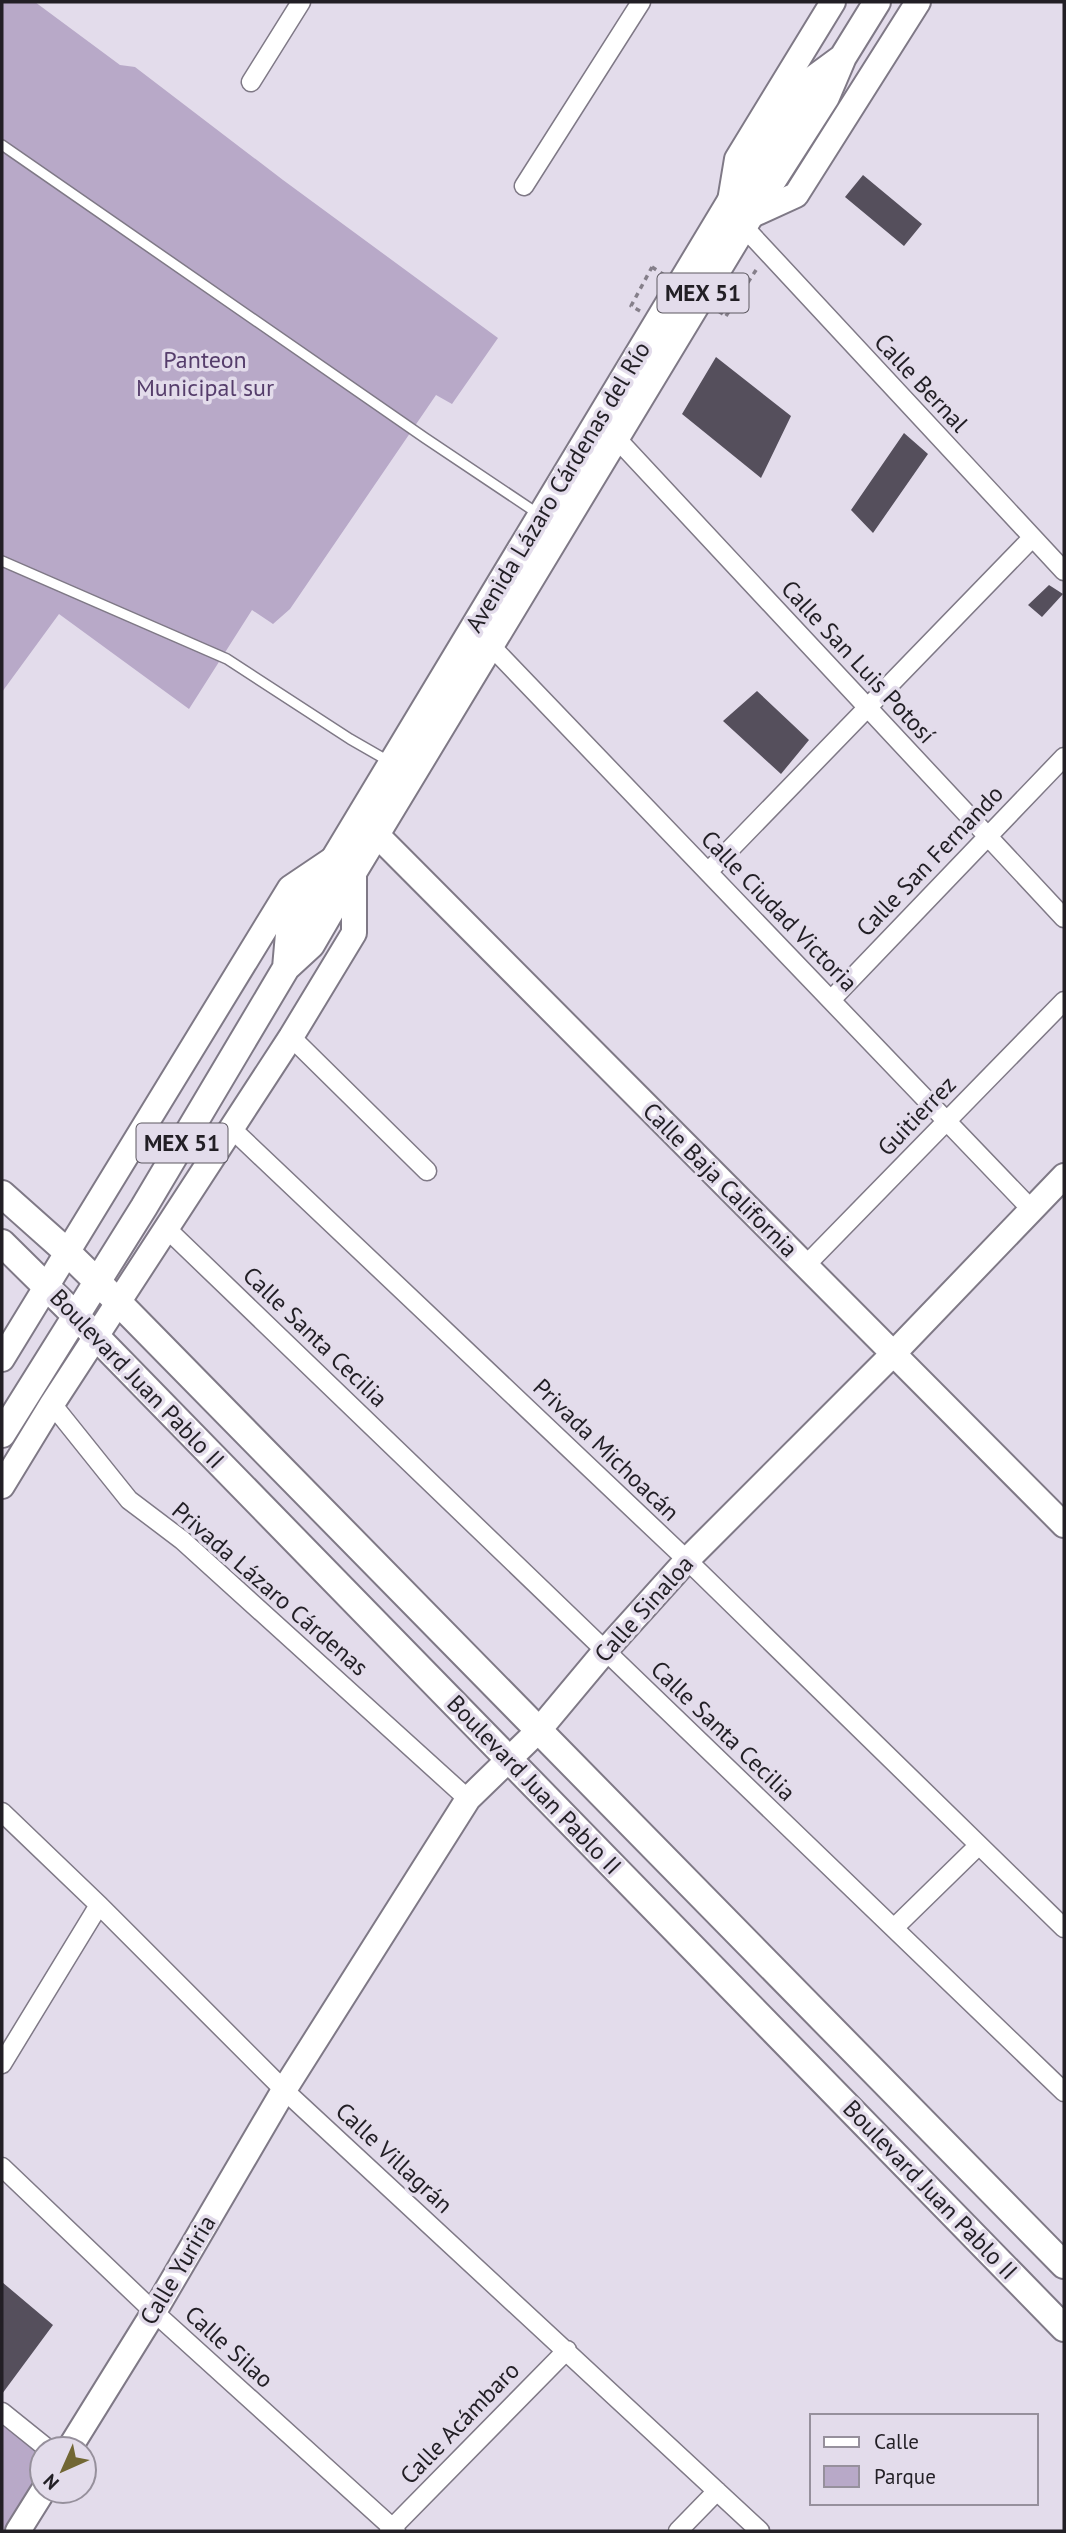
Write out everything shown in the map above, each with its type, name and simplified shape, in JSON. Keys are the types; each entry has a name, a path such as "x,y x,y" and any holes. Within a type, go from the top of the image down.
{"main road":[{"name":"Avenida Lázaro Cárdenas del Río","path":"344,865 391,763 552,522 741,215 826,97 843,57 877,2"},
{"name":"Avenida Lázaro Cárdenas del Río","path":"2,1434 286,968 289,934 344,865 377,835 491,646 552,522 617,439 741,215"},
{"name":"Boulevard Juan Pablo II","path":"2,1194 119,1303 1064,2265"},
{"name":"Boulevard Juan Pablo II","path":"2,1242 1064,2328"}],"street":[{"path":"251,82 301,2"},
{"path":"524,186 641,2"},
{"path":"833,2 737,159 741,215 796,195 918,2"},
{"name":"Calle Bernal","path":"741,215 767,253 1064,572"},
{"name":"Calle San Luis Potosí","path":"617,439 1064,918"},
{"path":"708,872 1032,538"},
{"name":"Calle Ciudad Victoria","path":"491,646 1032,1210"},
{"name":"Calle San Fernando","path":"831,1000 1064,757"},
{"name":"Calle Baja California","path":"377,835 1064,1525"},
{"path":"2,1486 52,1404 291,1037 354,933 344,865"},
{"name":"Avenida Lázaro Cárdenas del Río","path":"2,1359 290,888 344,865"},
{"name":"Guitierrez","path":"806,1266 1064,1001"},
{"path":"291,1037 427,1171"},
{"name":"Privada Michoacán","path":"232,1129 687,1560 1064,1928"},
{"name":"Calle Sinaloa","path":"284,2090 468,1799 539,1730 687,1560 893,1354 1064,1176"},
{"name":"Calle Santa Cecilia","path":"167,1229 1064,2092"},
{"name":"Privada Lázaro Cárdenas","path":"52,1404 129,1500 182,1540 468,1799"},
{"name":"Calle Villagrán","path":"2,1812 284,2090 760,2531"},
{"path":"894,1928 979,1845"},
{"path":"2,2064 99,1905"},
{"name":"Calle Yuriria","path":"78,2435 154,2312 284,2090"},
{"name":"Calle Silao","path":"2,2167 154,2312 393,2530"},
{"name":"Calle Acámbaro","path":"393,2530 566,2350"},
{"path":"2,2412 31,2435"},
{"path":"678,2531 718,2491"},
{"path":"18,2531 34,2505"}],"lane":[{"path":"2,145 425,438 552,522"},
{"path":"2,561 227,659 391,763"}],"path":[{"path":"631,306 652,267 726,316 767,253"}],"green space":[{"name":"Panteon Municipal sur","path":"2,2 35,2 120,65 135,67 498,338 452,404 436,395 290,609 273,624 252,610 189,709 59,614 2,692"},
{"path":"2,2408 28,2435 28,2505 34,2505 18,2531 2,2531"}],"building":[{"path":"863,175 922,224 904,246 845,197"},
{"path":"716,357 791,416 761,478 682,414"},
{"path":"904,433 928,454 873,533 851,510"},
{"path":"1049,585 1063,594 1042,617 1028,605"},
{"path":"757,691 809,740 781,774 723,721"},
{"path":"2,2282 53,2325 2,2394"}]}
